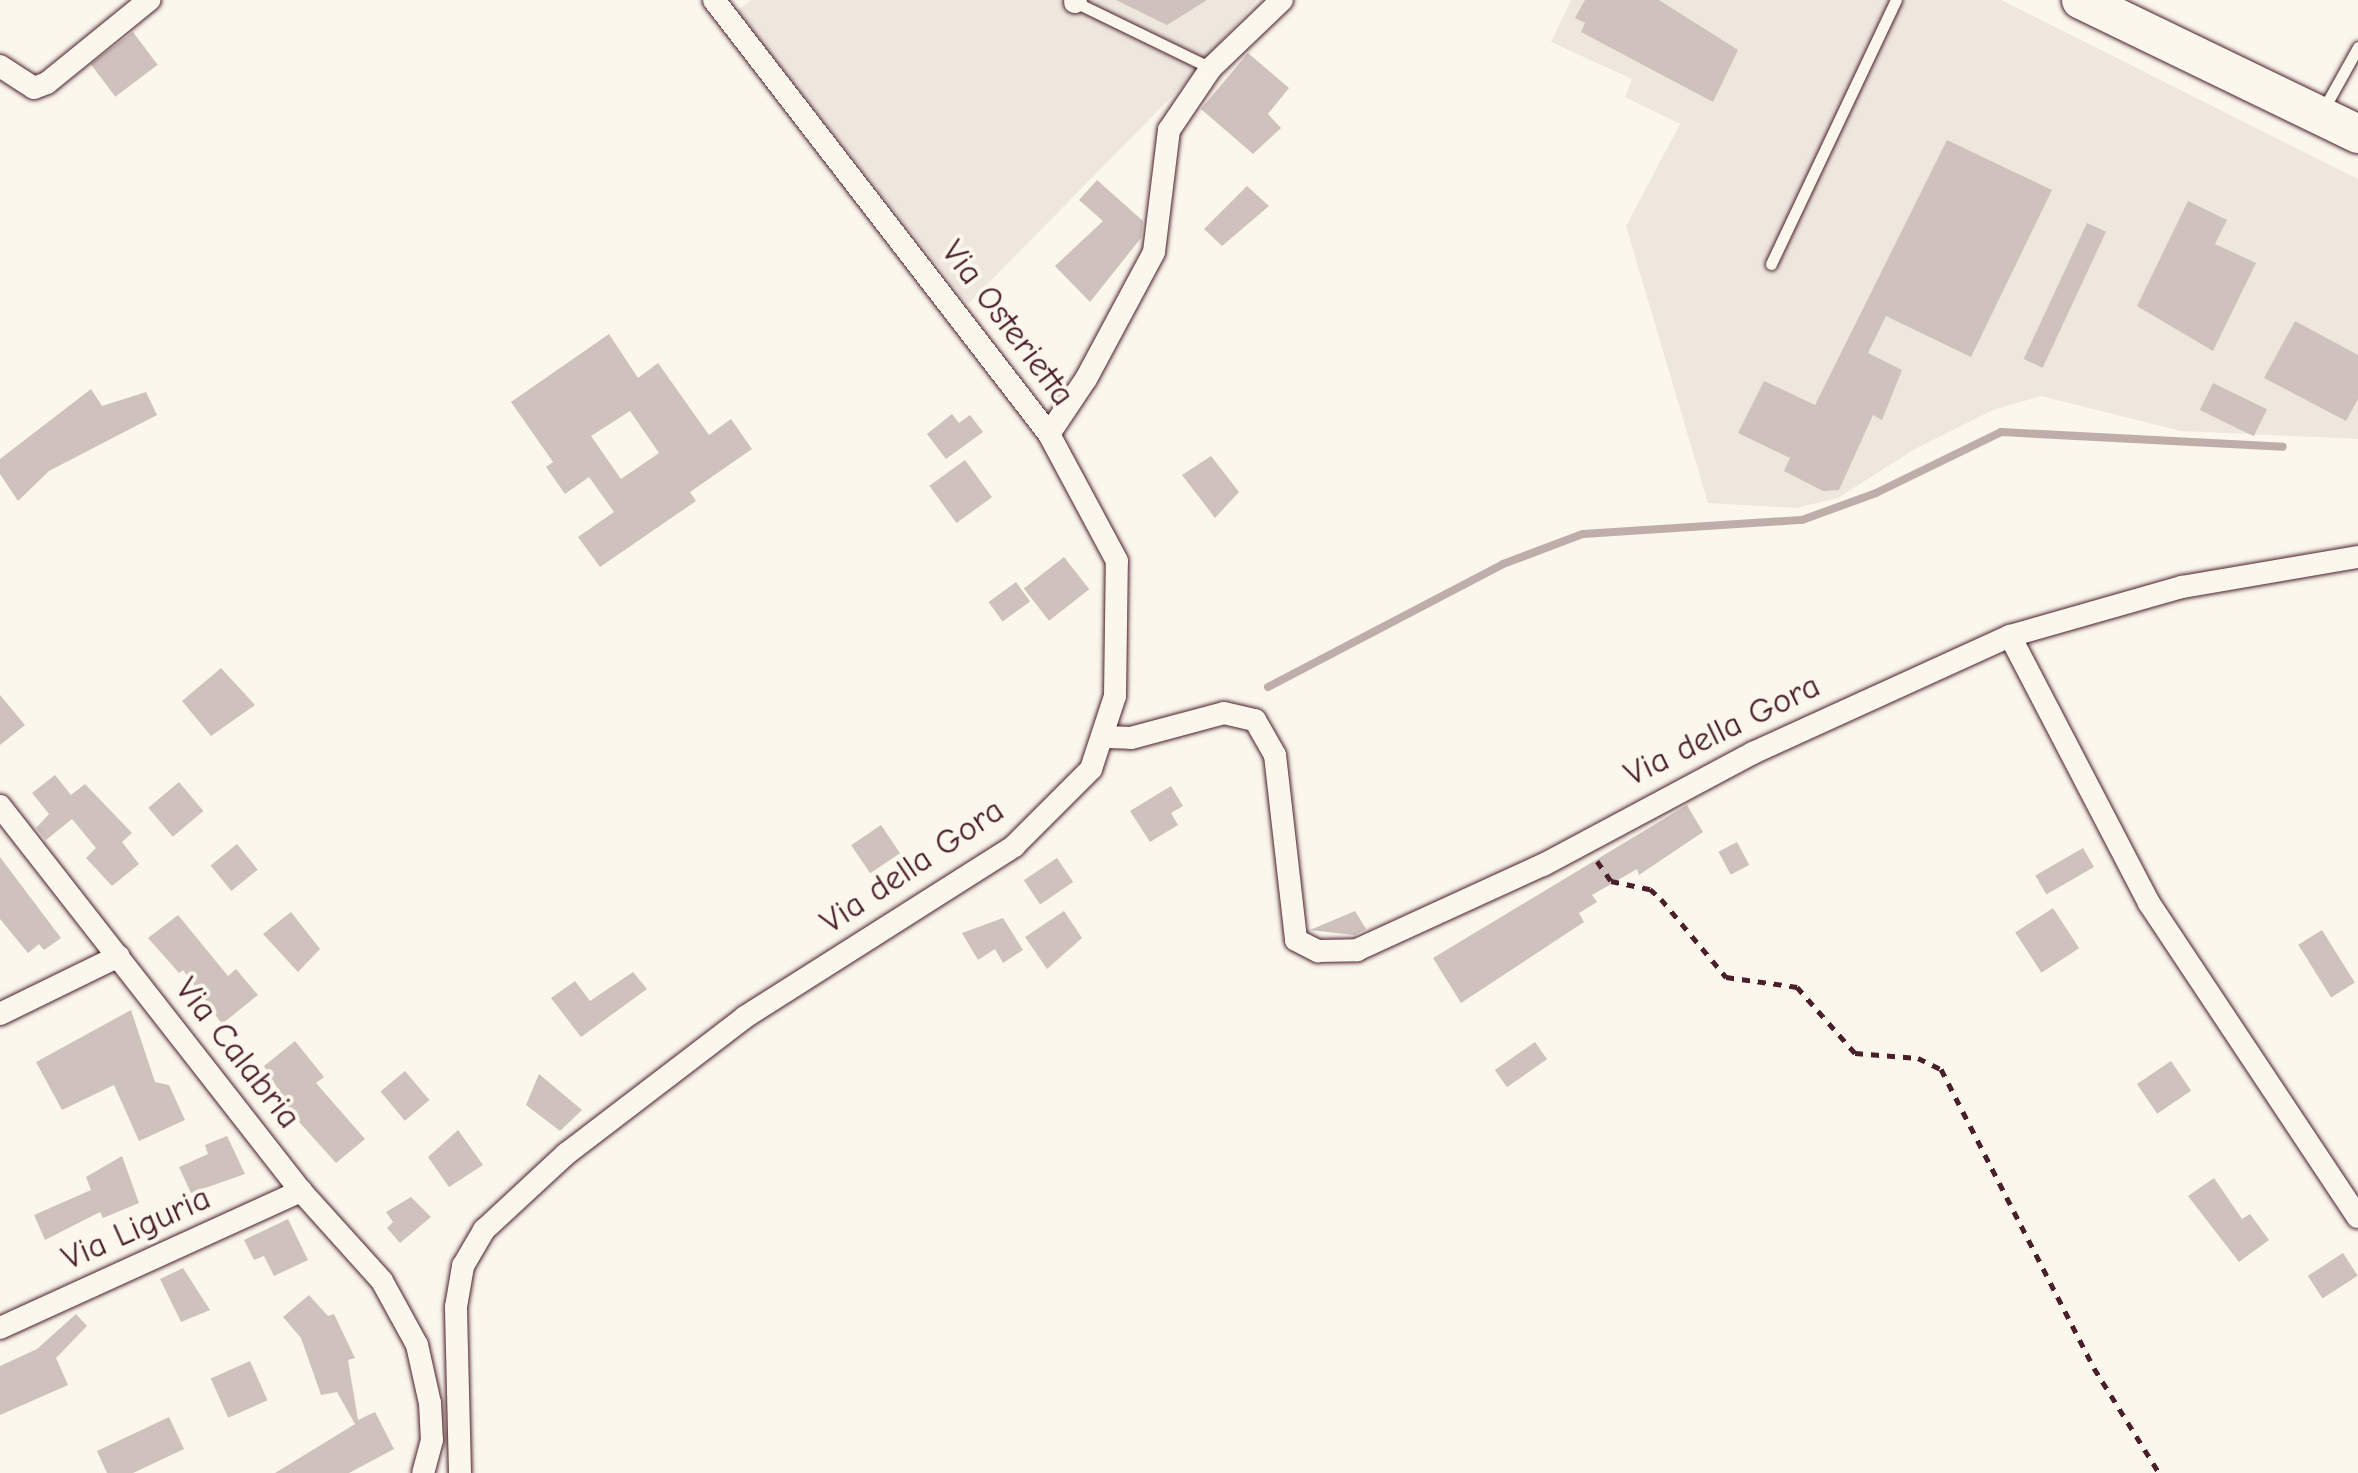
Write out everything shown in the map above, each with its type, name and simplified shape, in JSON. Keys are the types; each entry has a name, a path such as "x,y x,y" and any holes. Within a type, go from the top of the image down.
{"main road":[{"path":"2081,0 2358,134"}],"street":[{"path":"0,66 34,88 47,83 149,0"},
{"path":"1048,434 1086,379 1154,252 1162,150 1211,68 1282,0"},
{"name":"Via Osterietta","path":"720,2 1048,434 1117,562 1115,696 1106,737"},
{"name":"Via della Gora","path":"460,1473 457,1338 463,1266 484,1230 566,1154 745,1017 1014,846 1091,769 1106,737 1131,738 1224,714 1264,728 1275,755 1288,913 1296,940 1318,952 1357,950 1384,940 1753,753 2010,636 2182,587 2358,557"},
{"path":"2010,636 2149,903 2358,1217"},
{"name":"Via Calabria","path":"0,806 301,1191 382,1281 417,1345 432,1440 424,1473"},
{"path":"0,1014 118,956"},
{"name":"Via Liguria","path":"0,1328 301,1191"},
{"path":"417,1345 457,1338"}],"lane":[{"path":"1771,264 1896,0"},
{"path":"1074,1 1211,68"},
{"path":"2321,114 2358,47"}],"path":[{"path":"1586,839 1611,881 1650,889 1726,978 1797,987 1855,1053 1918,1058 1941,1069 2094,1368 2159,1473"}],"shaded area":[{"path":"751,0 1257,0 1187,81 968,304 737,11"},
{"path":"1571,0 2001,0 2358,179 2358,439 2181,431 2041,396 1993,410 1913,450 1838,498 1796,508 1708,503 1626,226 1680,124 1625,97 1632,79 1551,42"}],"building":[{"path":"1116,0 1207,0 1167,25"},
{"path":"1585,0 1659,0 1738,50 1713,102 1581,32 1585,23 1575,18"},
{"path":"133,32 158,65 115,97 91,64"},
{"path":"1248,53 1289,88 1268,114 1281,128 1253,154 1201,109"},
{"path":"1947,140 2052,190 1971,357 1886,316 1868,353 1902,370 1882,420 1873,415 1839,490 1823,491 1784,471 1790,458 1738,433 1764,381 1815,405"},
{"path":"1097,180 1143,221 1141,238 1090,302 1055,266 1103,221 1079,200"},
{"path":"1247,186 1269,206 1222,246 1204,229"},
{"path":"2188,201 2227,220 2215,244 2256,263 2213,351 2137,306"},
{"path":"2087,223 2106,232 2043,368 2024,359"},
{"path":"2295,321 2358,355 2358,399 2346,421 2264,378"},
{"path":"609,334 638,378 658,363 709,435 731,419 752,449 690,492 696,501 600,567 578,537 614,512 589,477 565,494 546,467 553,462 511,402","holes":["630,411 659,453 621,479 591,436"]},
{"path":"2213,383 2267,409 2254,436 2200,410"},
{"path":"91,389 102,406 146,392 157,415 49,471 18,501 0,474 0,459"},
{"path":"952,414 959,423 970,415 983,432 946,459 927,434"},
{"path":"1211,456 1239,492 1215,518 1182,475"},
{"path":"965,460 992,497 956,523 929,486"},
{"path":"1064,557 1089,589 1049,621 1024,588"},
{"path":"1016,582 1030,601 1003,621 988,602"},
{"path":"221,668 255,705 211,736 182,701"},
{"path":"0,695 25,725 0,745"},
{"path":"55,775 71,795 85,784 132,833 122,842 139,864 112,886 86,858 96,848 72,819 46,840 36,828 49,814 32,793"},
{"path":"179,782 203,811 173,837 148,808"},
{"path":"1171,786 1183,806 1171,813 1178,825 1150,842 1130,811"},
{"path":"1687,805 1703,832 1639,875 1637,869 1592,895 1597,902 1579,913 1584,922 1461,1003 1433,958"},
{"path":"881,825 900,853 870,873 851,845"},
{"path":"1737,842 1749,865 1731,875 1718,852"},
{"path":"237,844 258,870 231,891 211,865"},
{"path":"2083,848 2094,867 2046,895 2035,876"},
{"path":"0,857 61,938 44,950 39,944 28,953 0,919"},
{"path":"1057,858 1073,882 1040,904 1024,880"},
{"path":"2053,908 2079,948 2041,973 2015,933"},
{"path":"1064,911 1082,938 1047,969 1025,937"},
{"path":"1355,911 1366,929 1354,935 1310,930"},
{"path":"291,912 320,949 298,972 263,934"},
{"path":"178,915 228,976 236,969 258,995 222,1024 183,970 179,973 148,938"},
{"path":"1003,918 1023,950 1003,963 995,949 978,960 962,933"},
{"path":"2322,930 2355,983 2331,997 2298,945"},
{"path":"633,972 647,989 581,1037 551,998 575,981 590,1001"},
{"path":"131,1010 155,1082 169,1085 185,1120 139,1141 114,1085 62,1110 36,1062"},
{"path":"295,1041 324,1077 316,1083 365,1139 336,1163 273,1093 278,1089 264,1066"},
{"path":"1535,1042 1547,1059 1507,1087 1495,1070"},
{"path":"2171,1061 2191,1091 2157,1114 2137,1084"},
{"path":"405,1071 429,1100 405,1121 380,1092"},
{"path":"539,1074 582,1110 560,1131 526,1105"},
{"path":"458,1130 483,1165 449,1187 428,1157"},
{"path":"227,1136 245,1174 191,1193 179,1167 208,1154 205,1145"},
{"path":"122,1156 139,1203 103,1218 100,1212 45,1240 34,1215 91,1190 86,1177"},
{"path":"2214,1178 2242,1219 2250,1214 2269,1240 2239,1262 2188,1196"},
{"path":"411,1197 431,1217 400,1243 387,1228 393,1222 386,1212"},
{"path":"288,1219 308,1260 274,1276 264,1256 254,1260 244,1240"},
{"path":"2343,1253 2358,1276 2322,1299 2308,1276"},
{"path":"183,1268 210,1310 181,1322 160,1279"},
{"path":"309,1295 328,1316 334,1314 355,1358 348,1360 358,1420 375,1412 394,1449 349,1473 275,1473 355,1424 337,1392 321,1395 301,1338 283,1317"},
{"path":"76,1314 87,1326 56,1358 68,1385 0,1415 0,1366 37,1349"},
{"path":"250,1361 267,1400 228,1418 211,1378"},
{"path":"169,1417 184,1449 133,1473 107,1473 97,1451"}],"waterway":[{"path":"1268,687 1503,564 1583,534 1802,520 1876,493 2001,432 2283,447"}]}
